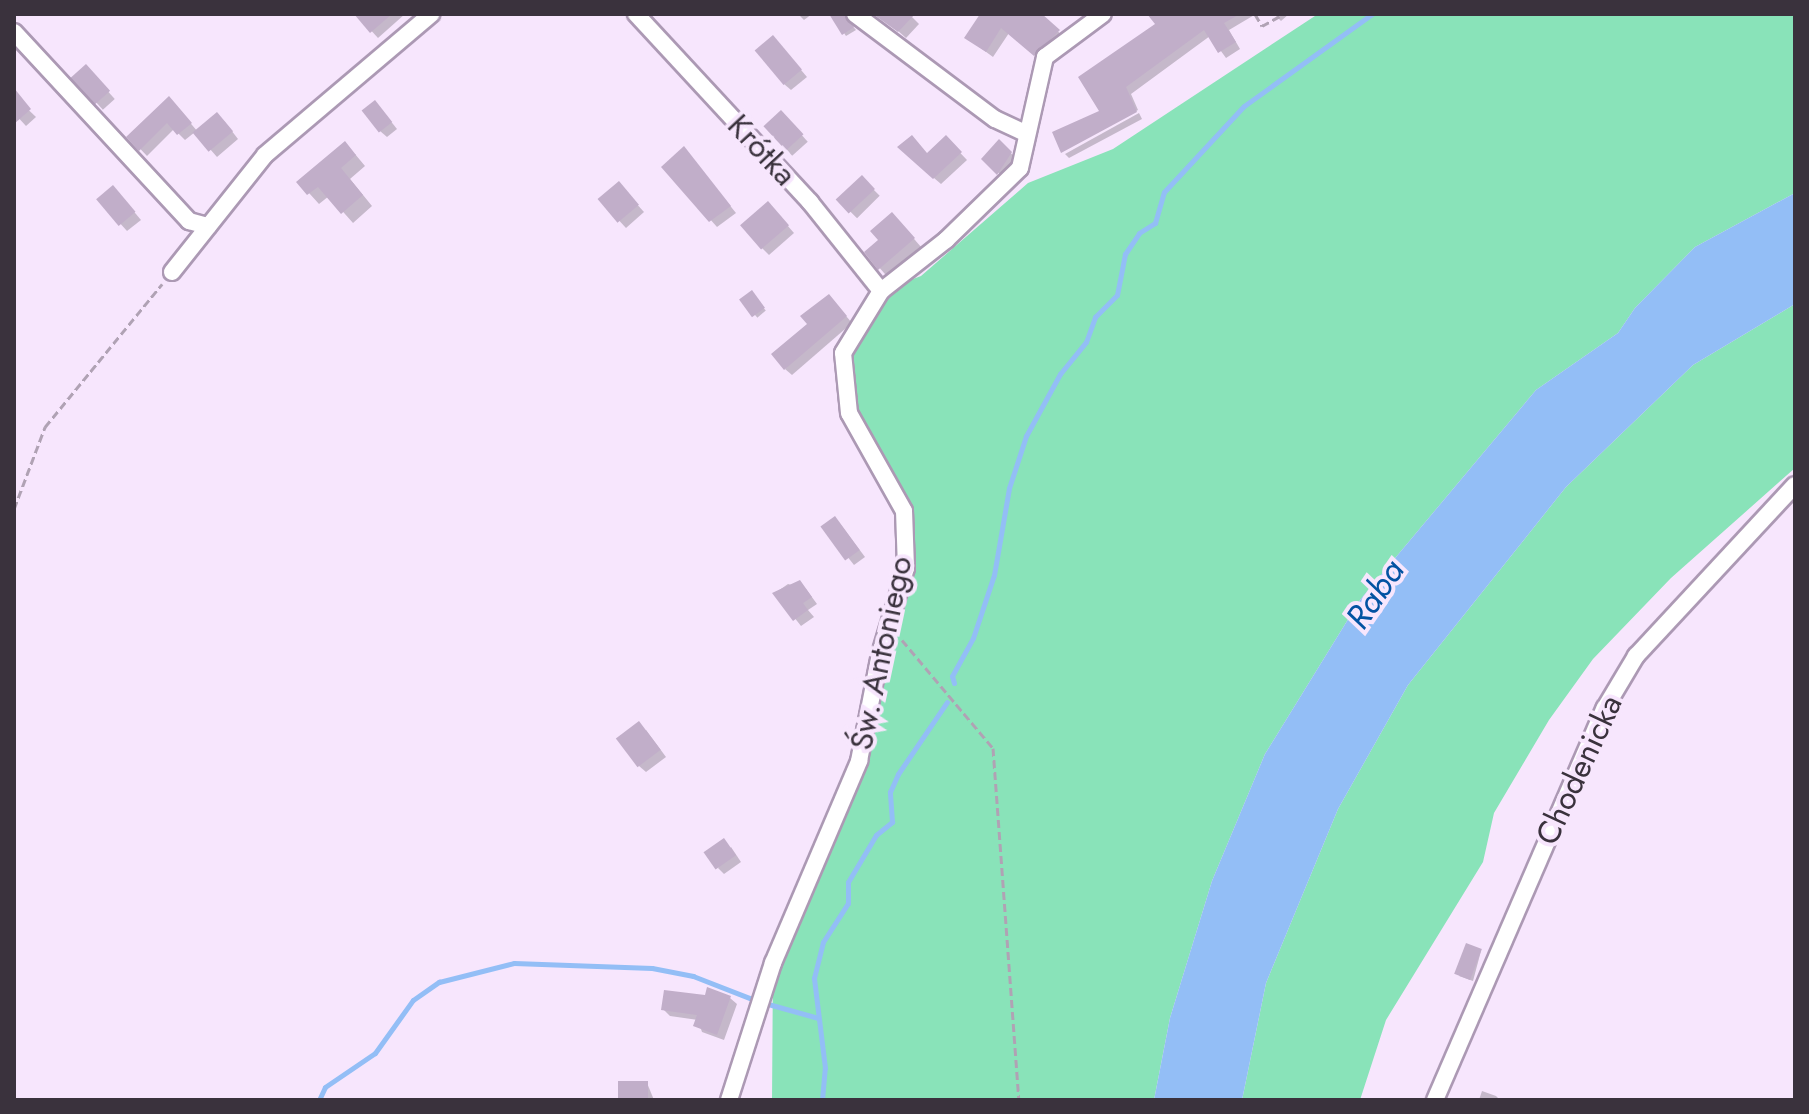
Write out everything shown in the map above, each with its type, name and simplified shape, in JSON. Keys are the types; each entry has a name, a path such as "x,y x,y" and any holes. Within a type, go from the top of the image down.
{"street":[{"path":"172,272 265,155 431,14"},
{"name":"Krótka","path":"636,14 810,202 881,291"},
{"path":"855,14 995,119 1027,134"},
{"name":"Św. Antoniego","path":"729,1100 773,963 859,761 889,626 906,568 904,511 849,413 843,353 881,291 946,240 1020,168 1045,57 1103,14"},
{"path":"14,32 189,221 208,226"},
{"name":"Chodenicka","path":"1435,1100 1605,708 1636,656 1795,485"}],"path":[{"path":"1255,14 1262,26 1284,14"},
{"path":"14,509 45,427 172,272"},
{"path":"889,626 947,688 993,748 1019,1100"}],"green space":[{"path":"1318,14 1795,14 1795,193 1695,247 1635,308 1618,333 1536,390 1360,600 1265,754 1212,881 1170,1018 1154,1100 772,1100 773,963 859,761 906,568 904,511 849,413 843,353 881,291 921,276 1028,183 1113,149"},
{"path":"1795,304 1795,468 1671,578 1593,659 1549,720 1494,813 1483,862 1386,1020 1360,1100 1242,1100 1266,983 1338,809 1408,685 1566,487 1693,365"}],"water":[{"name":"Raba","path":"1795,193 1795,304 1693,365 1566,487 1408,685 1338,809 1266,983 1242,1100 1154,1100 1170,1018 1212,881 1265,754 1360,600 1536,390 1618,333 1635,308 1695,247"}],"building":[{"path":"354,14 392,14 370,33"},
{"path":"829,14 844,14 854,27 842,35"},
{"path":"873,14 915,14 898,32"},
{"path":"980,14 1042,14 1060,30 1034,56 1001,28 986,52 964,38"},
{"path":"1147,14 1240,14 1224,23 1236,42 1218,53 1204,30 1126,87 1137,112 1061,153 1052,132 1099,111 1078,77 1155,24"},
{"path":"773,35 802,69 784,85 755,50"},
{"path":"86,64 110,91 94,105 70,78"},
{"path":"14,88 31,109 14,124"},
{"path":"169,96 192,123 177,135 167,123 139,151 126,137"},
{"path":"375,100 392,122 379,133 362,110"},
{"path":"781,110 804,134 786,151 763,126"},
{"path":"217,112 233,131 209,152 192,133"},
{"path":"912,135 927,153 946,135 962,152 933,179 897,147"},
{"path":"999,139 1012,152 997,175 981,159"},
{"path":"345,141 356,155 341,168 363,195 341,214 318,187 307,195 296,182"},
{"path":"684,146 731,206 709,222 661,167"},
{"path":"862,175 875,189 849,213 836,200"},
{"path":"619,181 639,205 617,223 598,199"},
{"path":"113,185 135,212 119,226 96,199"},
{"path":"768,201 789,225 761,249 740,225"},
{"path":"892,212 915,238 878,270 864,252 878,240 870,231"},
{"path":"752,290 765,308 752,317 739,299"},
{"path":"829,294 847,316 784,370 771,354 807,324 800,316"},
{"path":"835,516 860,550 845,561 820,527"},
{"path":"800,580 812,597 803,603 808,610 793,621 772,593"},
{"path":"639,721 661,750 638,767 616,738"},
{"path":"724,838 736,855 716,870 704,852"},
{"path":"1466,943 1482,949 1470,980 1454,974"},
{"path":"707,987 731,996 717,1035 693,1026 697,1015 661,1010 664,990 705,995"},
{"path":"618,1081 648,1081 648,1100 618,1100"}],"waterway":[{"path":"954,683 952,676 973,638 994,575 1009,488 1026,436 1060,374 1086,342 1095,317 1117,295 1125,254 1139,233 1155,223 1164,192 1244,106 1372,14"},
{"path":"822,1100 825,1068 814,978 823,942 848,903 848,882 876,835 892,822 890,792 898,774 947,702"},
{"path":"319,1100 325,1087 375,1053 413,1000 439,982 514,963 652,968 693,976 752,999"},
{"path":"768,1004 818,1018"}]}
